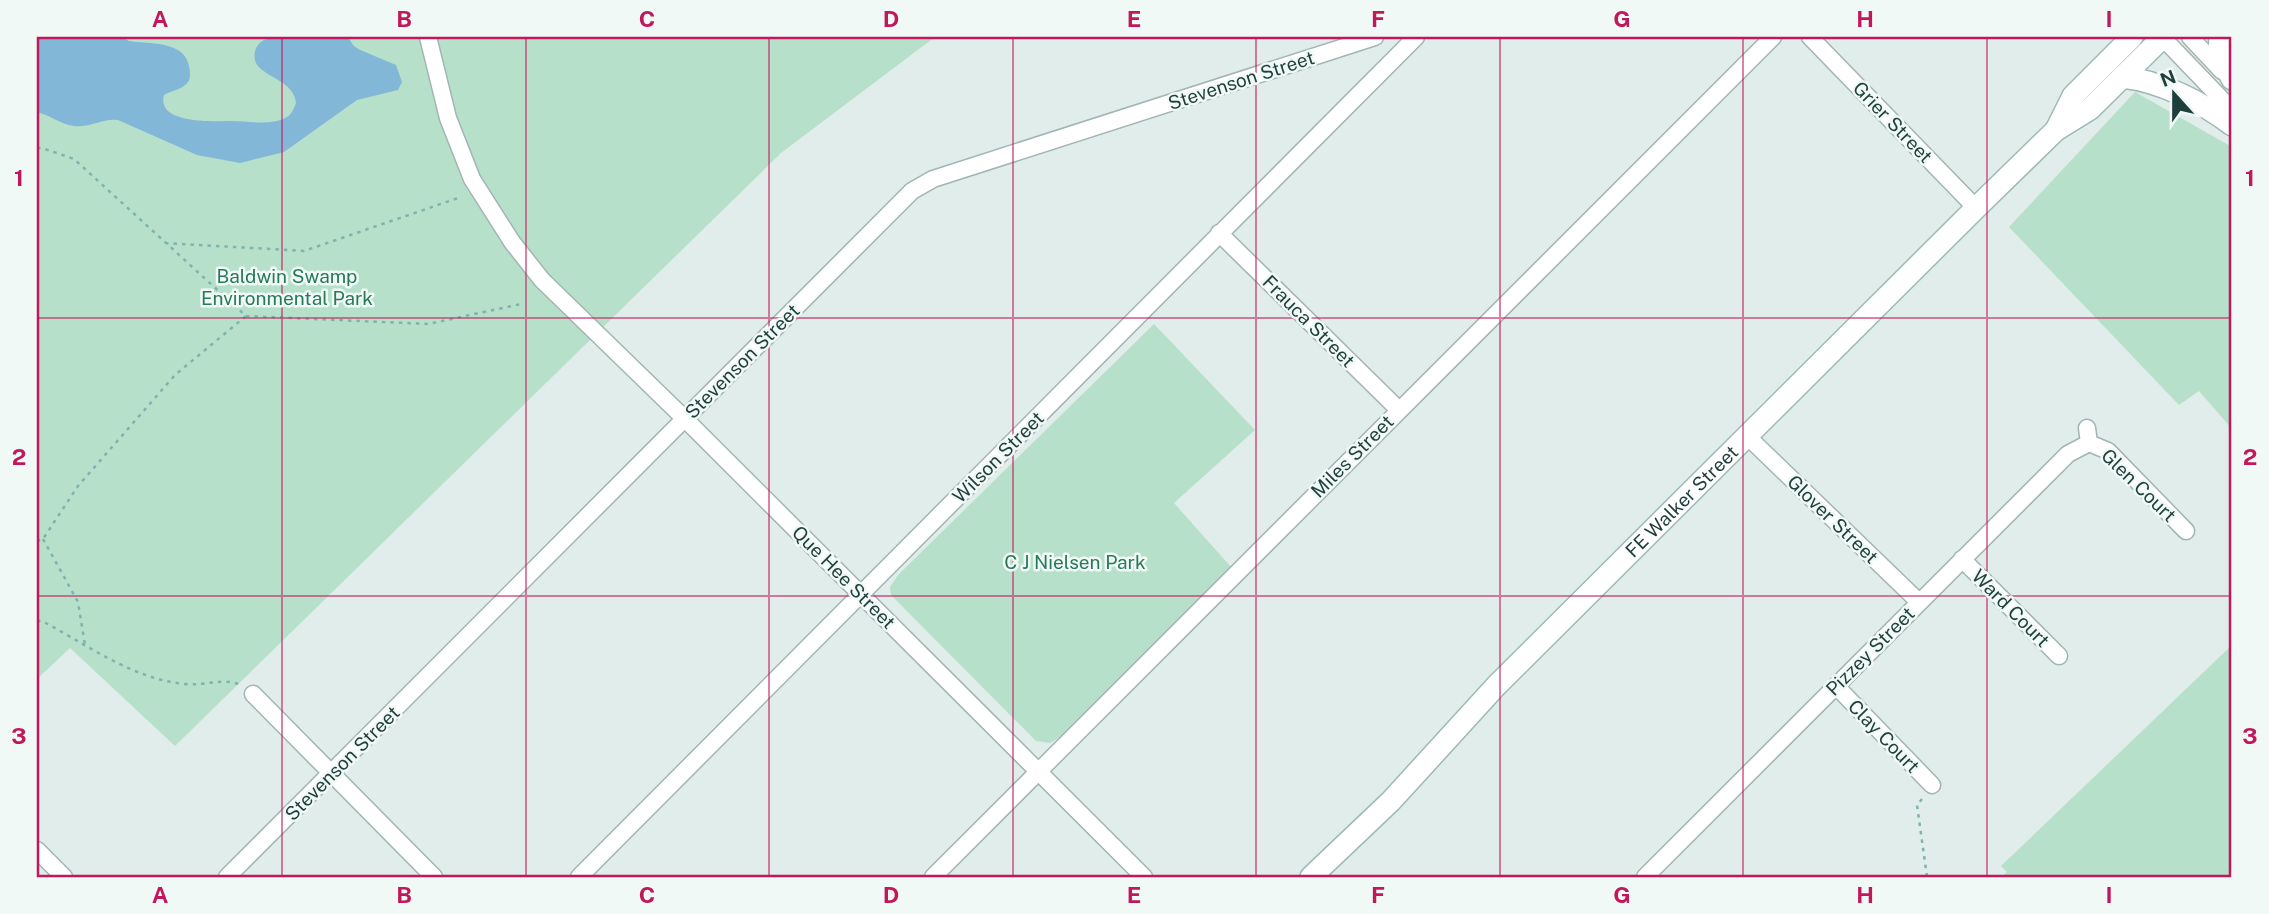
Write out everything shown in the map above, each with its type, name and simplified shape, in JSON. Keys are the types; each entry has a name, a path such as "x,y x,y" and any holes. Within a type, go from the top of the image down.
{"main road":[{"name":"FE Walker Street","path":"2056,130 2073,96 2132,37"},
{"name":"FE Walker Street","path":"1311,877 1391,801 1496,686 1976,208 2056,130 2090,109 2162,37"},
{"path":"2220,37 2219,54 2232,80"},
{"path":"2122,77 2143,79 2199,104 2232,125"}],"street":[{"name":"Que Hee Street","path":"428,37 448,118 472,179 506,234 541,279 1144,877"},
{"name":"Stevenson Street","path":"227,877 912,191 933,179 1375,37"},
{"name":"Wilson Street","path":"579,877 1416,37"},
{"name":"Miles Street","path":"933,877 1773,37"},
{"name":"Grier Street","path":"1810,37 1976,208"},
{"path":"2162,37 2232,110"},
{"path":"2190,37 2232,80"},
{"name":"Frauca Street","path":"1219,233 1399,410"},
{"name":"Glen Court","path":"2088,435 2108,451 2186,531"},
{"name":"Pizzey Street","path":"1645,877 2088,435"},
{"name":"Glover Street","path":"1747,436 1919,602"},
{"name":"Ward Court","path":"1962,559 2059,656"},
{"name":"Clay Court","path":"1836,686 1932,785"},
{"path":"253,694 434,877"},
{"path":"37,850 64,877"}],"path":[{"path":"37,148 74,159 246,316 428,324 521,304"},
{"path":"165,243 304,251 460,197"},
{"path":"37,541 43,540 78,486 175,374 246,316"},
{"path":"43,540 78,602 85,645"},
{"path":"37,621 42,621 103,656 145,675 186,684 225,680 247,687 253,694"},
{"path":"1927,877 1917,805 1932,785"}],"green space":[{"name":"Baldwin Swamp Environmental Park","path":"37,37 935,37 781,153 175,746 70,648 37,679"},
{"path":"2135,92 2232,147 2232,429 2199,391 2179,405 2009,227"},
{"name":"C J Nielsen Park","path":"1154,324 1255,430 1174,503 1231,567 1062,736 1050,743 1036,741 891,595 890,587 898,575"},
{"path":"2232,645 2232,877 2002,877 2007,872 2001,866"}],"water":[{"path":"37,37 122,37 129,41 174,48 186,58 190,79 183,86 164,95 164,105 169,112 189,119 268,122 289,116 296,103 291,90 262,70 254,57 261,42 278,37 348,37 358,49 396,65 402,82 398,90 357,100 284,152 240,163 197,155 118,120 74,126 37,112"}]}
